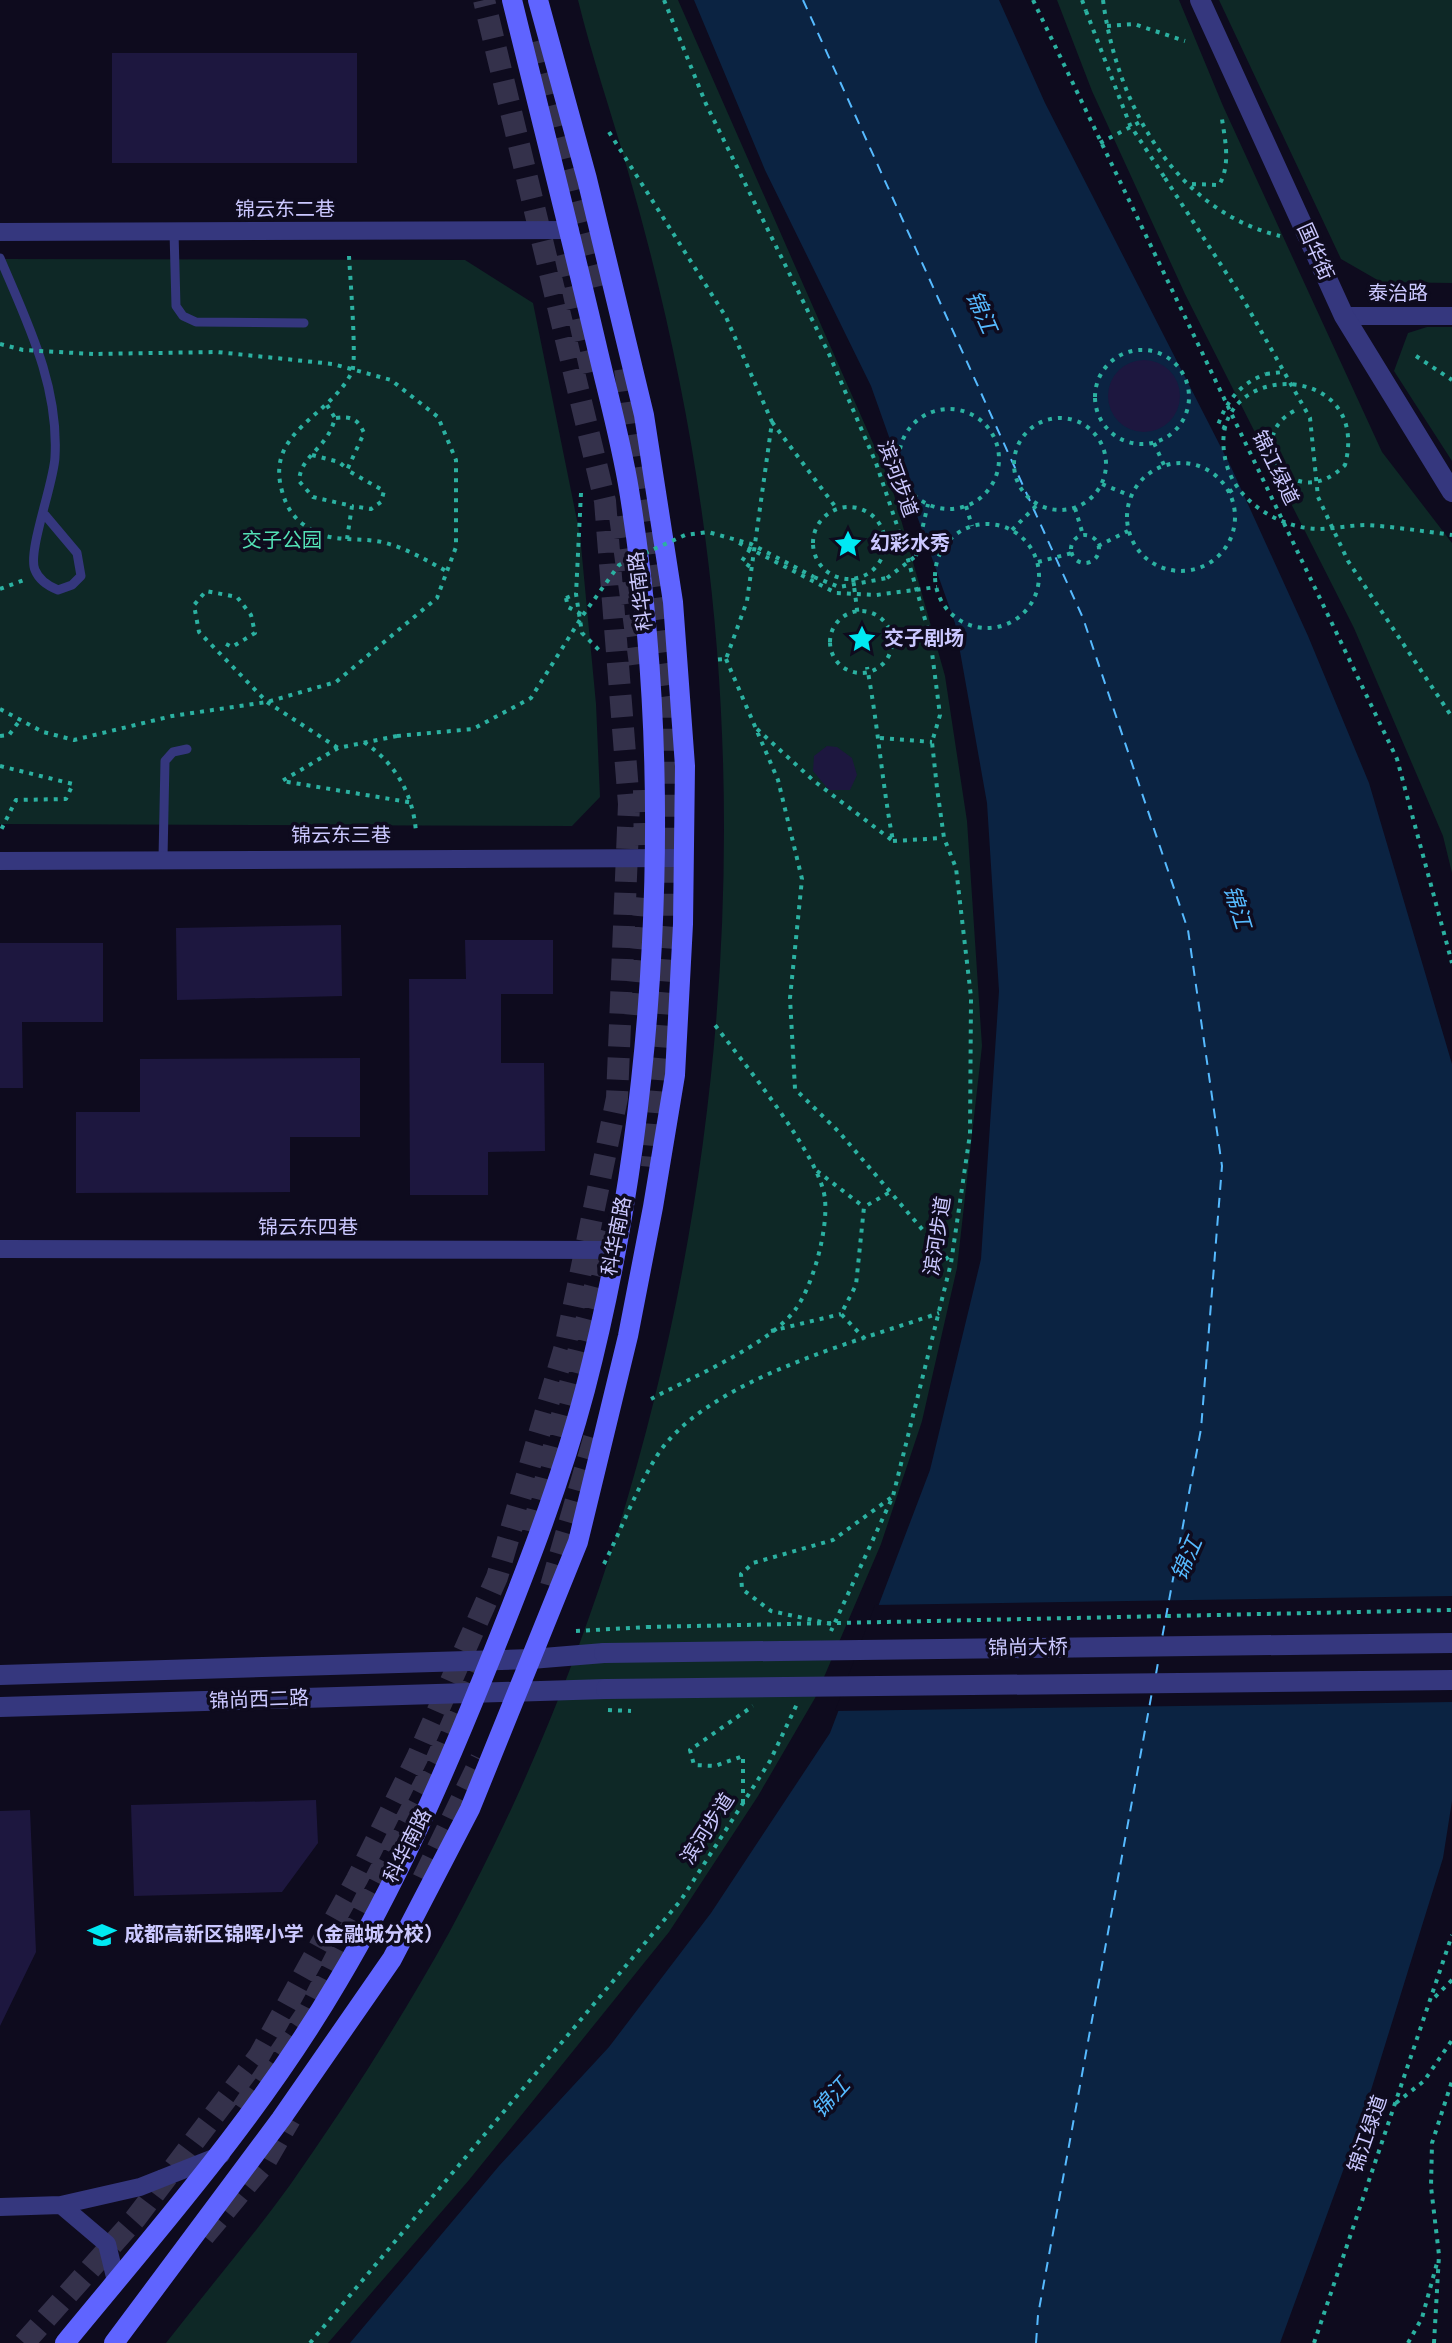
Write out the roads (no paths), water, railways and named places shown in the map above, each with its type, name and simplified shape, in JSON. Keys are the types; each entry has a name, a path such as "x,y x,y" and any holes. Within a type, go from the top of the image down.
{"main road":[{"name":"科华南路","path":"65,2343 224,2153 338,1981 458,1745 536,1547 576,1420 623,1219 648,992 655,775 647,644 629,488 570,230 512,0"},
{"name":"科华南路","path":"114,2343 281,2119 392,1959 470,1809 578,1542 628,1336 653,1207 675,1075 683,924 685,766 676,641 644,415 587,179 538,0"}],"street":[{"name":"国华街","path":"1200,0 1344,316 1452,492"},
{"name":"锦云东二巷","path":"0,232 570,230"},
{"name":"泰治路","path":"1344,316 1452,316"},
{"name":"锦云东三巷","path":"0,861 683,858"},
{"name":"锦云东四巷","path":"0,1249 616,1250"},
{"name":"锦尚大桥","path":"0,1675 531,1659 604,1653 1452,1643"},
{"name":"锦尚大桥","path":"518,1693 606,1689 1452,1680"},
{"name":"锦尚西二路","path":"0,1707 518,1693"},
{"path":"0,2207 61,2205 140,2187 224,2153"},
{"path":"61,2205 107,2244 116,2281"}],"lane":[{"path":"174,232 176,306 183,316 196,322 304,323"},
{"path":"0,258 43,364 53,398 55,458 45,515 35,544 34,569 45,584 58,590 72,585 81,576 77,553 45,515"},
{"path":"163,858 165,761 173,752 187,749"}],"water":[{"name":"锦江","path":"694,0 999,0 1045,103 1231,467 1308,636 1369,783 1452,1064 1452,1801 1443,1858 1363,2116 1280,2343 350,2343 499,2166 609,2047 711,1913 830,1733 930,1470 981,1259 999,991 987,803 955,623 871,386 765,170"}],"tunnel":[{"path":"24,2343 135,2219 259,2056 357,1879 417,1758 497,1577 566,1343 617,1098 629,804 605,501 484,0"},
{"path":"541,40 603,286"},
{"path":"565,254 592,376"},
{"path":"625,369 672,705 672,925 652,1167"},
{"path":"620,516 640,664"},
{"path":"644,790 645,860"},
{"path":"634,1015 645,898"},
{"path":"532,1532 609,1232"},
{"path":"551,1586 595,1435"},
{"path":"242,2109 309,2010 436,1761 486,1645"},
{"path":"423,1879 481,1759"},
{"path":"204,2236 264,2164 290,2119"}],"place":[{"name":"幻彩水秀","path":"848,544"},
{"name":"交子剧场","path":"862,639"},
{"name":"成都高新区锦晖小学（金融城分校）","path":"102,1935"}],"park label":[{"name":"交子公园","path":"282,541"}]}
